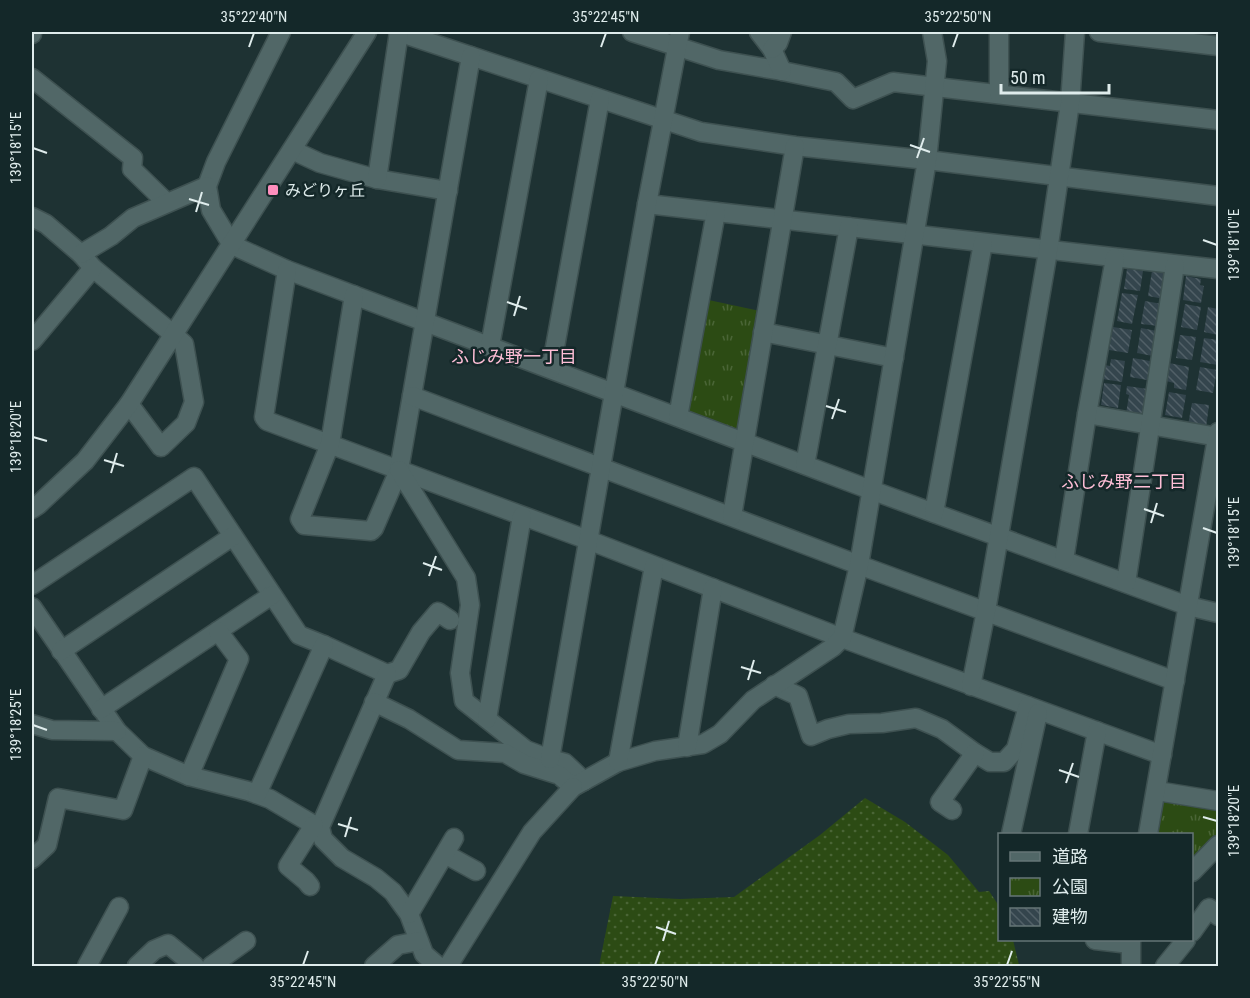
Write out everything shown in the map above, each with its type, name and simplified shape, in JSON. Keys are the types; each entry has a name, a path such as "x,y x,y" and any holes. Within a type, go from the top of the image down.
{"street":[{"path":"280,32 216,162 207,186 211,210 232,245 288,270 871,490 1188,606 1218,613"},
{"path":"377,179 398,32 701,132 795,146 1218,196"},
{"path":"632,32 678,39 720,60 837,82 853,99 893,82 1218,120"},
{"path":"759,32 772,49 783,71"},
{"path":"772,49 778,43 782,32"},
{"path":"448,966 532,832 579,784 618,762 655,751 703,744 720,734 753,700 833,647 842,638 859,564 927,160 937,61 932,32"},
{"path":"999,32 999,94"},
{"path":"971,686 1048,250 1070,104 1075,32"},
{"path":"1099,32 1140,34 1218,46"},
{"path":"32,509 85,462 129,404 292,150 359,34"},
{"path":"550,759 600,466 678,39"},
{"path":"354,295 330,444 300,519 304,525 370,531 374,528 399,470 471,56"},
{"path":"32,78 133,158 132,169 166,203"},
{"path":"490,346 539,78"},
{"path":"551,369 600,99"},
{"path":"732,516 795,146"},
{"path":"292,150 320,163 377,179 448,191"},
{"path":"32,341 87,261 111,236 134,218 207,186"},
{"path":"647,204 1218,270"},
{"path":"678,417 716,212"},
{"path":"32,218 46,224 184,344 194,402 186,423 161,447 129,404"},
{"path":"805,465 849,227"},
{"path":"934,513 983,243"},
{"path":"1064,560 1115,258"},
{"path":"1126,583 1175,265"},
{"path":"288,270 264,417 267,421 588,540 842,638 1162,755"},
{"path":"763,332 894,358"},
{"path":"412,396 1175,681"},
{"path":"1087,414 1150,426 1218,435 1148,833"},
{"path":"399,470 466,578 470,605 460,673 464,701 526,750 565,763 579,784"},
{"path":"32,585 194,477 299,635 387,674 399,670 421,632 438,612 450,620"},
{"path":"487,719 522,516"},
{"path":"61,651 233,536"},
{"path":"618,762 654,566"},
{"path":"687,747 713,588"},
{"path":"101,709 272,595"},
{"path":"32,607 117,732 143,756 189,776 270,799 317,826 323,838 342,858 376,878 393,892 410,915 424,954 438,966"},
{"path":"189,776 239,659 218,631"},
{"path":"257,794 324,645"},
{"path":"310,886 306,880 288,867 317,826 387,674"},
{"path":"774,685 798,696 811,736 849,724 882,723 916,718 942,729 990,762 1005,762 1016,749 1034,708"},
{"path":"374,702 409,719 458,750 505,753 524,764 579,784"},
{"path":"1011,833 1034,708"},
{"path":"32,724 52,730 117,732"},
{"path":"1078,833 1097,731"},
{"path":"952,810 940,802 975,753"},
{"path":"32,859 47,845 46,829 58,798 121,815 143,756"},
{"path":"1157,791 1218,801"},
{"path":"1193,870 1218,845"},
{"path":"410,915 449,846 476,871"},
{"path":"1193,929 1209,908 1218,916"},
{"path":"87,966 118,916"},
{"path":"211,966 246,941"},
{"path":"374,966 398,945 420,941"},
{"path":"1131,966 1132,941"},
{"path":"1165,966 1184,941"},
{"path":"137,966 154,950 168,944 195,966"}],"green space":[{"path":"704,299 760,311 738,432 686,411"},
{"path":"1168,796 1218,804 1218,839 1193,866 1193,833 1156,833 1161,805"},
{"path":"865,798 905,822 948,855 979,892 989,891 998,904 998,941 1013,941 1019,965 599,966 613,896 680,899 734,897 820,835"}],"building":[{"path":"1127,269 1143,271 1140,291 1124,289"},
{"path":"1152,271 1168,274 1164,299 1148,296"},
{"path":"1186,276 1201,279 1200,285 1204,286 1201,303 1183,300"},
{"path":"1122,293 1138,295 1132,324 1117,321"},
{"path":"1145,301 1162,304 1159,326 1141,324"},
{"path":"1185,304 1201,307 1197,330 1181,327"},
{"path":"1208,307 1218,309 1218,335 1204,332"},
{"path":"1113,327 1132,330 1128,353 1109,350"},
{"path":"1141,328 1157,331 1153,356 1137,353"},
{"path":"1180,335 1196,337 1192,360 1176,358"},
{"path":"1204,338 1218,340 1218,365 1200,362"},
{"path":"1133,358 1150,361 1147,380 1130,377"},
{"path":"1111,359 1125,361 1122,382 1102,379 1105,365 1110,366"},
{"path":"1169,363 1189,367 1186,390 1174,388 1174,383 1166,381"},
{"path":"1200,367 1217,370 1213,393 1196,390"},
{"path":"1104,383 1121,385 1118,408 1101,405"},
{"path":"1127,386 1148,389 1144,417 1126,414 1129,395 1126,394"},
{"path":"1169,392 1186,395 1182,418 1165,415"},
{"path":"1192,403 1209,405 1206,428 1188,425"}],"place":[{"name":"みどりヶ丘","path":"273,190"}],"district":[{"name":"ふじみ野一丁目","path":"514,357"},
{"name":"ふじみ野二丁目","path":"1124,482"}]}
